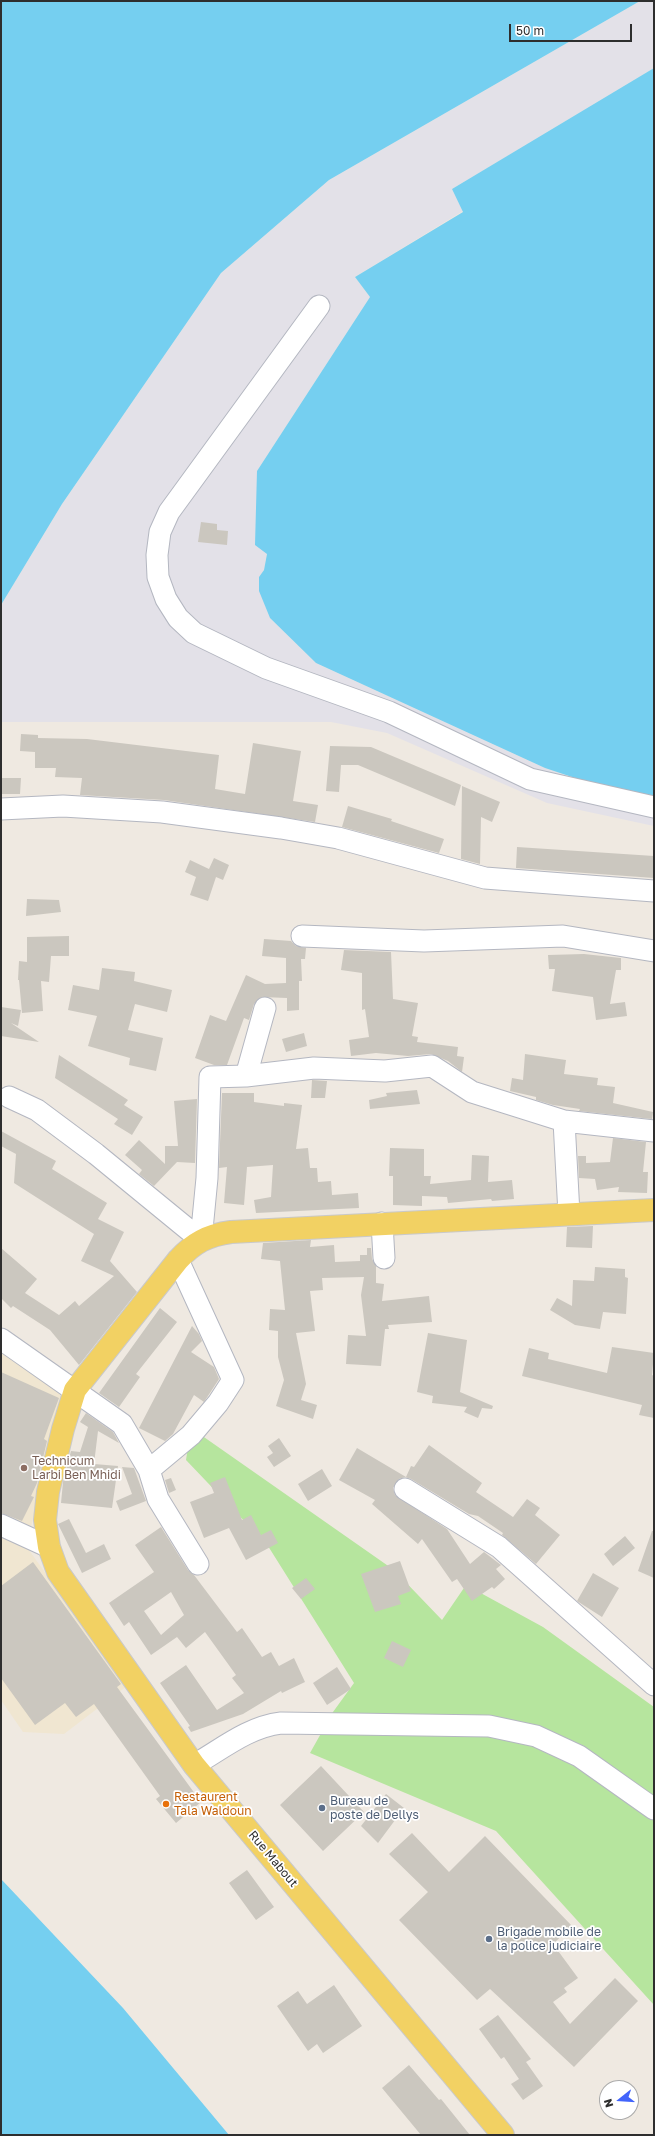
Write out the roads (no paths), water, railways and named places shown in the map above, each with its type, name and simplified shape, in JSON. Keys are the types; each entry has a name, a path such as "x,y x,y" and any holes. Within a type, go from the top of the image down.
{"main road":[{"name":"Rue Mabout","path":"503,2135 194,1765 58,1572 49,1547 46,1520 48,1492 62,1429 75,1390 178,1260 188,1249 201,1240 216,1234 231,1232 654,1210"}],"street":[{"path":"319,306 169,512 160,532 156,555 158,577 166,599 178,618 194,633 266,668 389,712 530,779 654,807"},
{"path":"1,809 63,806 162,812 281,828 338,838 485,878 654,891"},
{"path":"302,936 424,941 563,936 654,951"},
{"path":"246,1076 265,1008"},
{"path":"201,1240 207,1178 210,1077 246,1076 314,1068 385,1071 432,1066 472,1092 564,1121 654,1131"},
{"path":"9,1097 37,1110 96,1154 201,1240"},
{"path":"564,1121 569,1214"},
{"path":"382,1223 384,1258"},
{"path":"149,1470 191,1435 218,1403 233,1380 178,1260"},
{"path":"1,1339 122,1424 149,1470 158,1499 198,1564"},
{"path":"404,1489 499,1547 654,1685"},
{"path":"1,1525 49,1547"},
{"path":"194,1765 251,1731 273,1724 489,1726 536,1736 579,1756 654,1809"}],"water":[{"path":"1,1 640,1 329,180 221,273 62,504 1,605"},
{"path":"654,68 654,796 593,784 545,768 316,663 270,618 259,591 259,577 264,570 267,554 255,545 257,471 370,297 355,277 463,212 452,189"},
{"path":"1,1879 123,2008 229,2135 1,2135"}],"place":[{"name":"Technicum Larbi Ben Mhidi","path":"24,1468"},
{"name":"Restaurent Tala Waldoun","path":"166,1804"},
{"name":"Bureau de poste de Dellys","path":"322,1808"},
{"name":"Brigade mobile de la police judiciaire","path":"489,1939"}]}
